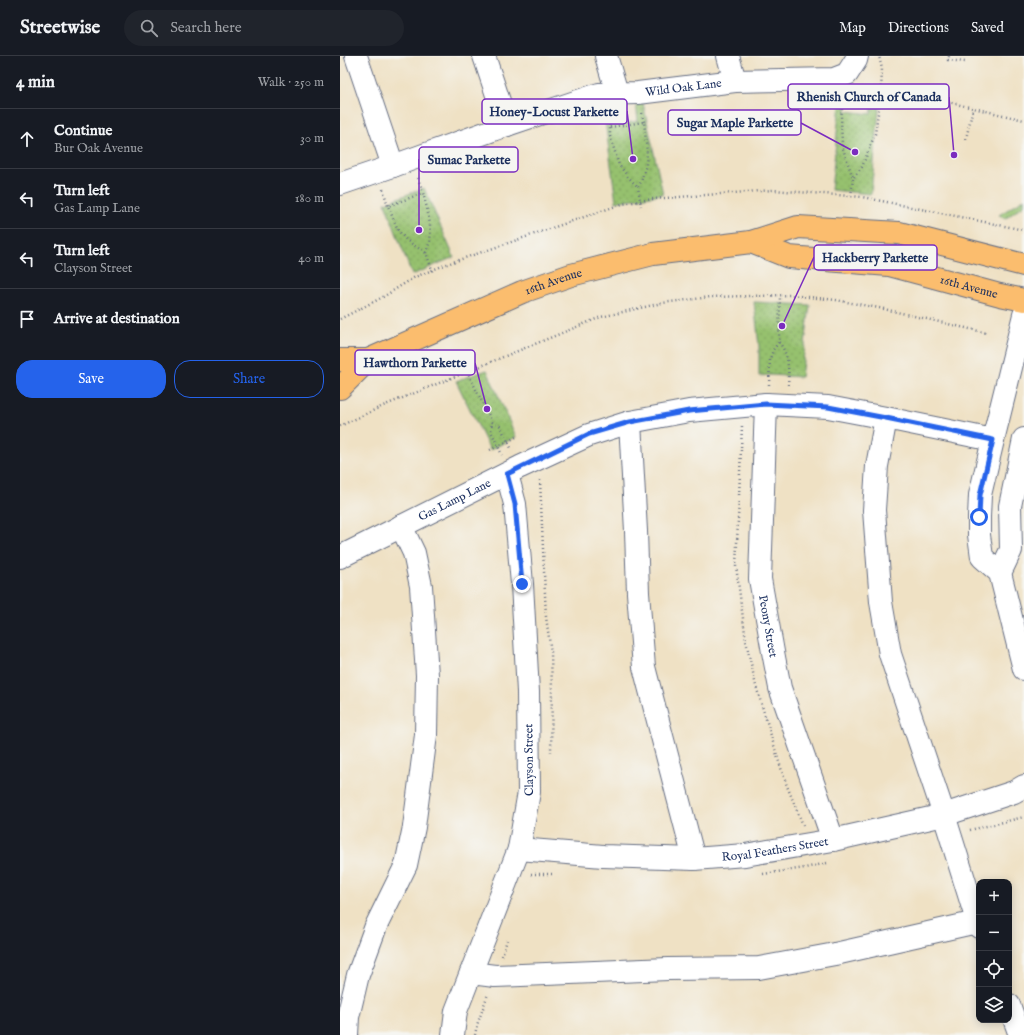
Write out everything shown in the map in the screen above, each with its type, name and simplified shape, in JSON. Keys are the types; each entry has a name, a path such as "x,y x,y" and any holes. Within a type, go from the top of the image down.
{"main road":[{"name":"16th Avenue","path":"340,388 368,360 522,292 571,275 653,254 751,242 798,227 899,233 1024,265"},
{"name":"16th Avenue","path":"751,242 789,257 889,264 1000,295 1024,300"},
{"name":"16th Avenue","path":"340,360 368,360"}],"street":[{"path":"356,56 393,166"},
{"path":"484,56 507,125"},
{"path":"606,56 618,93"},
{"path":"728,56 735,81"},
{"name":"Wild Oak Lane","path":"340,184 599,94 638,93 735,81 834,79 847,74 856,58"},
{"path":"1024,316 980,495 979,517 979,535 982,557 1000,573 1024,669"},
{"name":"Gas Lamp Lane","path":"340,557 589,434 630,422 689,411 776,404 828,407 993,440"},
{"name":"Peony Street","path":"776,404 760,579 780,688 833,840"},
{"path":"886,418 877,466 874,510 880,602 890,654 944,814 976,918"},
{"path":"630,422 638,593 644,667 694,859"},
{"path":"1000,573 1011,550 1010,506 1024,442"},
{"name":"Clayson Street","path":"453,1035 456,1011 519,849 529,792 528,692 514,471"},
{"path":"347,1035 348,1017 358,975 376,926 406,865 414,827 426,735 427,675 421,586 414,553 401,526"},
{"name":"Royal Feathers Street","path":"519,849 603,856 694,859 745,855 833,840 944,814 1014,792 1024,786"},
{"path":"471,973 495,976 668,969 758,968 835,954 976,924"},
{"path":"1012,1013 1020,1035"}],"path":[{"path":"853,178 862,168 875,134 881,93 882,69 879,56"},
{"path":"948,56 948,60 965,62"},
{"path":"898,90 1024,120"},
{"path":"844,97 841,116 842,146 853,178 851,196"},
{"path":"966,139 973,108"},
{"path":"638,187 619,165 610,136 610,127 644,122 648,153 646,165 638,187 640,206"},
{"path":"340,319 384,297 415,277 447,264 622,204 652,199 773,190 834,194 862,197 1024,230"},
{"path":"426,253 430,240 430,225 423,193 388,206 398,230 406,240 426,253 433,272"},
{"path":"340,426 382,406 601,317 662,303 711,297 791,295 836,300 884,309 987,333"},
{"path":"776,404 769,400 770,359 773,350 779,342 780,296"},
{"path":"779,342 784,348 788,369 788,402 776,404 741,426 736,566 746,641 756,686 787,786 805,830"},
{"path":"467,371 492,422 491,431 508,468 514,471 540,476 546,616 551,652 552,690 550,756"},
{"path":"492,422 500,426 508,441 514,471"},
{"path":"490,450 516,437"}],"green space":[{"path":"841,94 847,94 846,111 871,114 874,98 880,99 871,194 831,190"},
{"path":"643,103 663,194 616,202 603,106 611,106 614,125 638,121 636,104"},
{"path":"424,188 454,257 412,275 385,203"},
{"path":"1024,199 1024,205 1005,219 999,215"},
{"path":"754,302 810,305 801,377 770,375 759,376 759,346"},
{"path":"487,370 516,437 490,450 456,381"}],"place":[{"name":"Sugar Maple Parkette","path":"855,152"},
{"name":"Rhenish Church of Canada","path":"954,155"},
{"name":"Honey-Locust Parkette","path":"633,159"},
{"name":"Sumac Parkette","path":"419,230"},
{"name":"Hackberry Parkette","path":"782,326"},
{"name":"Hawthorn Parkette","path":"487,409"}],"route":[{"path":"522,584 515,504 507,474 589,434 630,422 689,411 766,404 828,407 993,440 980,495 979,517"}]}
